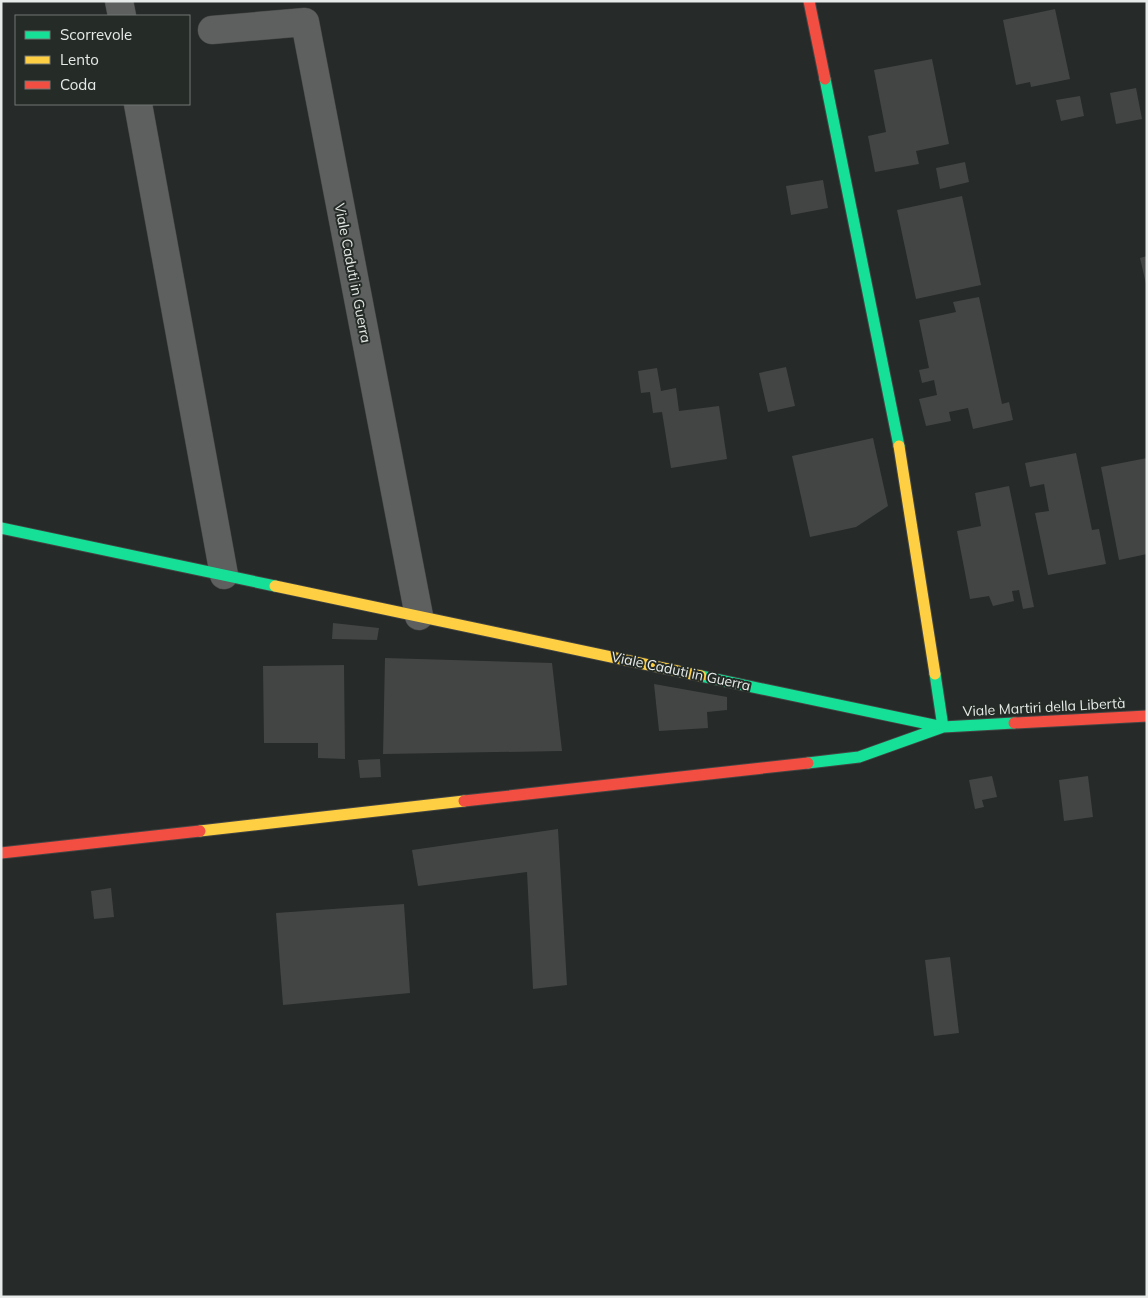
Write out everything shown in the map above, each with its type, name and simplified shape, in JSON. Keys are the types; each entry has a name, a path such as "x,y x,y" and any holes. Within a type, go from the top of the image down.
{"street":[{"path":"119,1 122,15"},
{"path":"1,853 859,757 943,727 899,448 810,1"},
{"name":"Viale Caduti in Guerra","path":"212,30 304,22 419,616"},
{"path":"138,105 224,575"},
{"name":"Viale Caduti in Guerra","path":"1,528 943,727"},
{"name":"Viale Martiri della Libertà","path":"943,727 1147,716"}],"building":[{"path":"1055,9 1070,79 1031,87 1030,82 1016,85 1003,20"},
{"path":"932,59 949,144 916,151 919,164 875,172 868,136 886,132 874,70"},
{"path":"1136,88 1142,119 1116,124 1110,93"},
{"path":"1080,96 1084,116 1061,121 1056,100"},
{"path":"965,162 969,182 940,189 936,168"},
{"path":"823,180 828,208 791,215 786,186"},
{"path":"962,196 981,285 916,299 897,210"},
{"path":"1147,256 1147,284 1146,284 1140,258"},
{"path":"979,297 1002,404 1009,402 1013,420 973,429 968,408 949,412 951,421 926,426 919,399 937,395 934,380 922,383 919,370 929,368 919,320 956,312 953,302"},
{"path":"786,367 795,406 768,412 759,373"},
{"path":"657,368 661,391 676,388 679,411 719,406 727,459 671,468 662,412 653,413 650,392 641,393 638,371"},
{"path":"873,438 888,506 856,527 810,537 792,456"},
{"path":"1076,453 1092,530 1099,529 1106,564 1048,575 1035,513 1049,511 1044,484 1030,487 1025,463"},
{"path":"1147,458 1147,554 1119,560 1101,467"},
{"path":"1009,486 1034,607 1023,609 1019,590 1012,591 1014,601 993,606 989,596 970,599 957,531 981,526 975,493"},
{"path":"333,623 379,628 377,640 332,639"},
{"path":"385,658 552,663 562,751 383,754"},
{"path":"344,665 345,759 318,758 318,743 264,743 263,666"},
{"path":"654,684 727,697 727,710 707,712 708,728 659,731"},
{"path":"380,759 381,777 360,778 358,760"},
{"path":"992,776 997,797 982,800 984,807 975,809 969,780"},
{"path":"1088,776 1093,817 1064,821 1059,780"},
{"path":"558,829 567,985 533,989 527,872 418,886 412,850"},
{"path":"111,888 114,917 94,919 91,891"},
{"path":"404,904 410,993 283,1005 276,913"},
{"path":"950,957 959,1033 934,1036 925,960"}],"traffic: fast":[{"path":"825,79 899,446"},
{"path":"1,528 275,586"},
{"path":"808,763 859,757 943,727 935,674"},
{"path":"701,676 943,727 1014,723"}],"traffic: slow":[{"path":"899,446 935,674"},
{"path":"275,586 701,676"},
{"path":"200,831 464,801"}],"traffic: jam":[{"path":"809,1 825,79"},
{"path":"1014,723 1147,716"},
{"path":"464,801 808,763"},
{"path":"1,853 200,831"}]}
